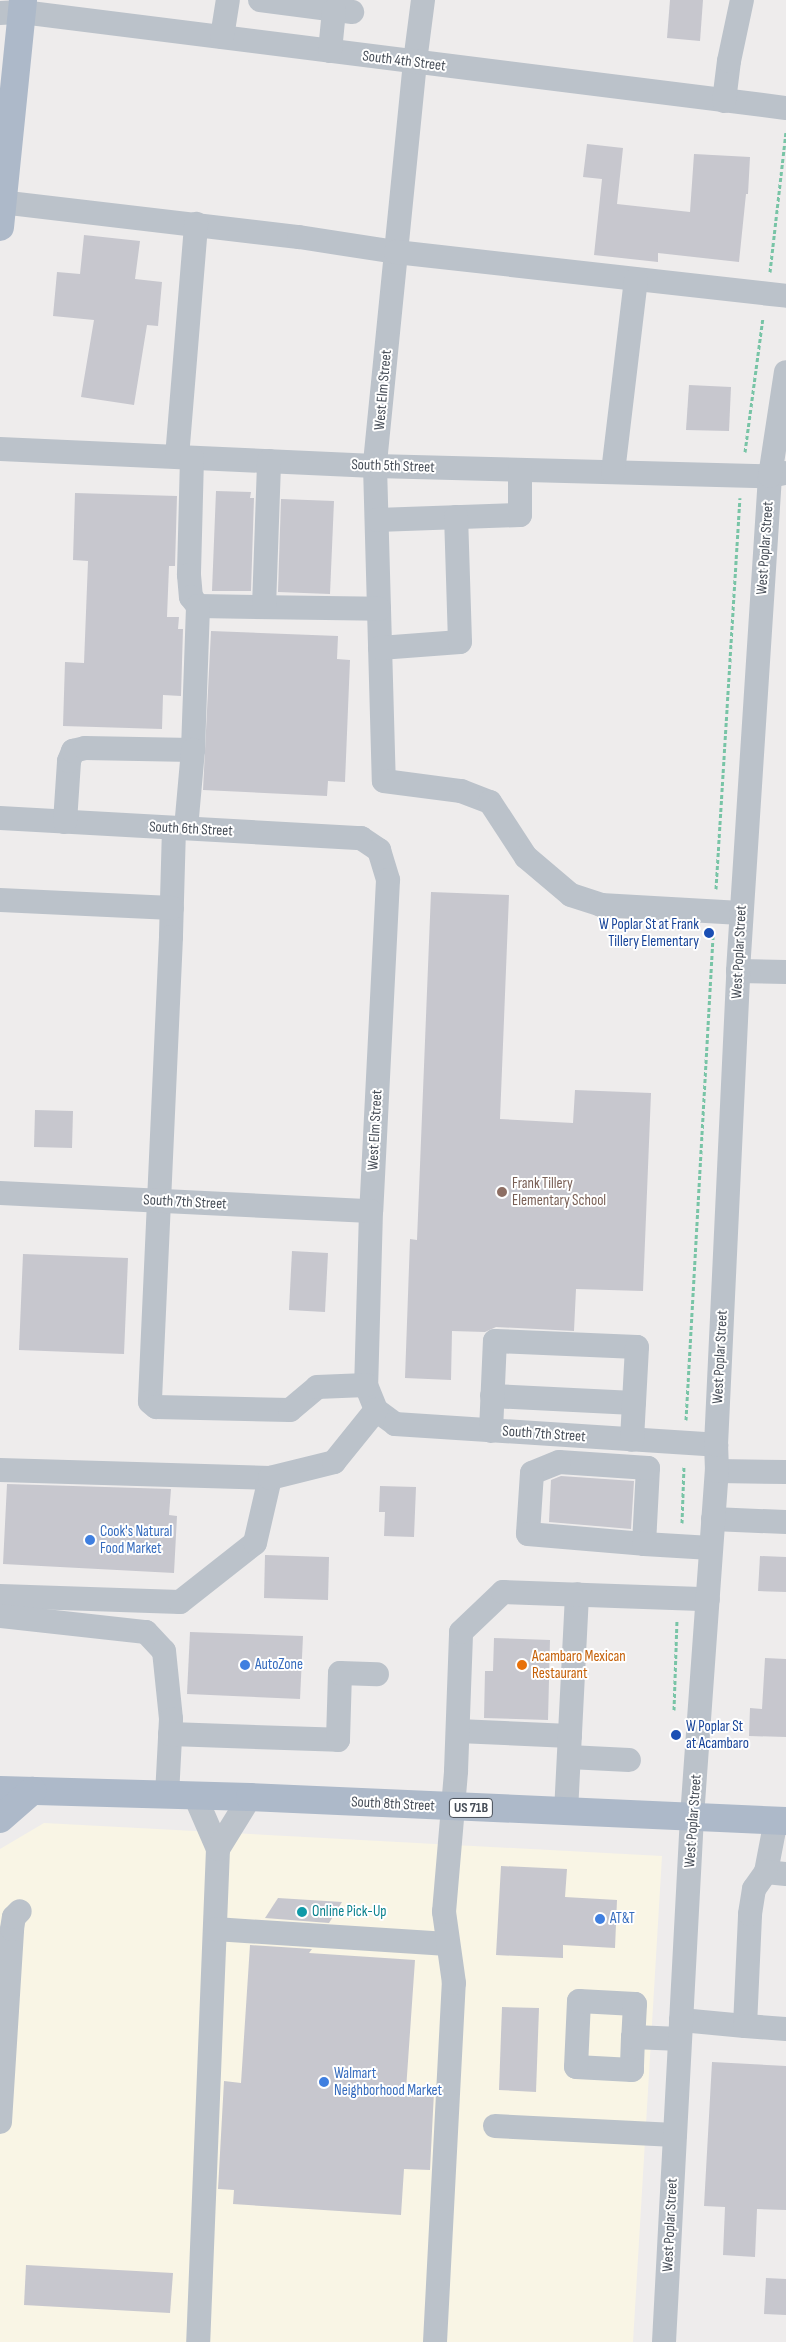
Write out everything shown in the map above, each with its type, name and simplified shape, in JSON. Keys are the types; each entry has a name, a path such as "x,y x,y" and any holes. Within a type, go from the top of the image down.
{"main road":[{"path":"1,210 15,8"},
{"name":"South 8th Street","path":"0,1790 250,1797 781,1821"},
{"path":"0,1819 32,1791"}],"street":[{"path":"222,37 228,0"},
{"path":"260,0 343,11 330,51"},
{"name":"West Elm Street","path":"423,0 415,62 375,466 384,782 461,790 490,802 526,857 571,895 601,905 741,913"},
{"path":"724,102 728,61 742,0"},
{"name":"South 4th Street","path":"15,8 222,37 724,102 786,108"},
{"path":"1,210 196,224 396,252 786,296"},
{"path":"196,224 184,458 188,575 191,597 198,606 193,750 180,828 172,908 150,1402 156,1407 290,1410 317,1387 366,1385"},
{"path":"613,472 636,279"},
{"name":"West Poplar Street","path":"664,2342 692,1817 717,1471 716,1445 741,913 786,372"},
{"name":"South 5th Street","path":"0,450 375,466 778,474"},
{"path":"264,607 269,462"},
{"path":"377,520 520,515 520,470"},
{"path":"380,648 460,642 456,517"},
{"path":"198,606 379,609"},
{"path":"65,822 69,761 74,751 85,748 193,750"},
{"name":"South 6th Street","path":"0,818 361,838 379,850"},
{"name":"West Elm Street","path":"376,1410 366,1385 371,1211 388,880 379,850"},
{"path":"0,900 172,908"},
{"path":"738,971 786,972"},
{"name":"South 7th Street","path":"0,1193 371,1211"},
{"path":"491,1431 494,1342 637,1347 632,1440"},
{"path":"492,1396 634,1402"},
{"path":"0,1470 270,1478 334,1462 376,1410"},
{"name":"South 7th Street","path":"376,1410 395,1424 716,1445"},
{"path":"644,1544 648,1468 559,1462 532,1473 528,1534 644,1544 711,1548"},
{"path":"717,1471 786,1472"},
{"path":"0,1596 180,1602 255,1543 270,1478"},
{"path":"713,1519 786,1522"},
{"path":"434,2342 454,1983 444,1912 458,1731 462,1632 503,1592 708,1599"},
{"path":"566,1812 577,1594"},
{"path":"0,1616 146,1632 164,1651 171,1719 167,1795"},
{"path":"170,1734 338,1740 340,1673 377,1674"},
{"path":"458,1731 569,1746 630,1760"},
{"path":"195,1796 218,1848 198,2342"},
{"path":"218,1848 250,1797"},
{"path":"745,2026 750,1914 754,1889 776,1873 781,1821"},
{"path":"0,2122 12,1929 14,1917 20,1910"},
{"path":"215,1929 448,1944"},
{"path":"634,2037 681,2030 745,2026 786,2029"},
{"path":"495,2126 675,2135"}],"shaded area":[{"path":"44,1823 662,1856 633,2342 0,2342 0,1849"}],"building":[{"path":"670,0 703,0 700,41 667,38"},
{"path":"587,144 623,148 617,204 690,212 694,154 750,157 748,194 746,194 739,262 658,253 658,262 594,255 602,179 583,177"},
{"path":"84,235 140,241 135,279 162,282 158,326 147,325 134,405 81,397 94,320 53,316 57,272 80,274"},
{"path":"689,385 731,387 729,431 686,430"},
{"path":"216,491 251,492 250,498 254,498 251,591 212,591"},
{"path":"75,493 177,496 175,566 169,566 167,617 179,617 178,629 183,629 181,696 163,695 162,729 63,726 65,662 84,663 88,561 73,560"},
{"path":"281,499 334,501 330,594 278,592"},
{"path":"211,631 338,636 337,659 350,660 345,782 328,781 327,796 203,790"},
{"path":"431,892 509,895 500,1119 573,1123 575,1090 651,1093 643,1291 576,1289 574,1331 496,1327 485,1332 452,1331 451,1380 405,1378 410,1239 417,1240"},
{"path":"35,1110 73,1111 72,1148 34,1147"},
{"path":"292,1251 328,1253 325,1312 289,1310"},
{"path":"23,1254 128,1258 124,1354 19,1350"},
{"path":"561,1476 634,1481 631,1529 549,1522 551,1480"},
{"name":"Cook's Natural Food Market","path":"7,1484 171,1489 169,1515 177,1516 174,1573 3,1564"},
{"path":"380,1486 416,1487 414,1537 384,1536 385,1512 379,1512"},
{"path":"265,1555 329,1557 328,1600 264,1598"},
{"path":"760,1556 786,1557 786,1592 758,1591"},
{"name":"AutoZone","path":"190,1632 303,1636 300,1699 187,1694"},
{"path":"494,1638 550,1640 548,1720 484,1718 485,1671 493,1671"},
{"path":"765,1658 786,1659 786,1737 749,1736 750,1708 762,1709"},
{"path":"501,1866 567,1869 565,1897 617,1900 615,1948 563,1945 563,1958 496,1955"},
{"name":"Online Pick-Up","path":"278,1898 342,1902 329,1923 265,1918"},
{"name":"Walmart Neighborhood Market","path":"250,1945 312,1949 309,1953 415,1960 406,2090 434,2092 430,2170 404,2169 401,2215 233,2204 234,2190 218,2189 224,2081 241,2083"},
{"path":"502,2007 539,2008 536,2092 499,2090"},
{"path":"712,2062 786,2066 786,2210 757,2209 755,2257 723,2255 725,2207 704,2206"},
{"path":"26,2265 173,2273 170,2313 24,2305"},
{"path":"766,2278 786,2279 786,2315 764,2314"}],"place":[{"name":"W Poplar St at Frank Tillery Elementary","path":"709,933"},
{"name":"Frank Tillery Elementary School","path":"502,1192"},
{"name":"Cook's Natural Food Market","path":"90,1540"},
{"name":"AutoZone","path":"245,1665"},
{"name":"Acambaro Mexican Restaurant","path":"522,1665"},
{"name":"W Poplar St at Acambaro","path":"676,1735"},
{"name":"Online Pick-Up","path":"302,1912"},
{"name":"AT&T","path":"600,1919"},
{"name":"Walmart Neighborhood Market","path":"324,2082"}]}
